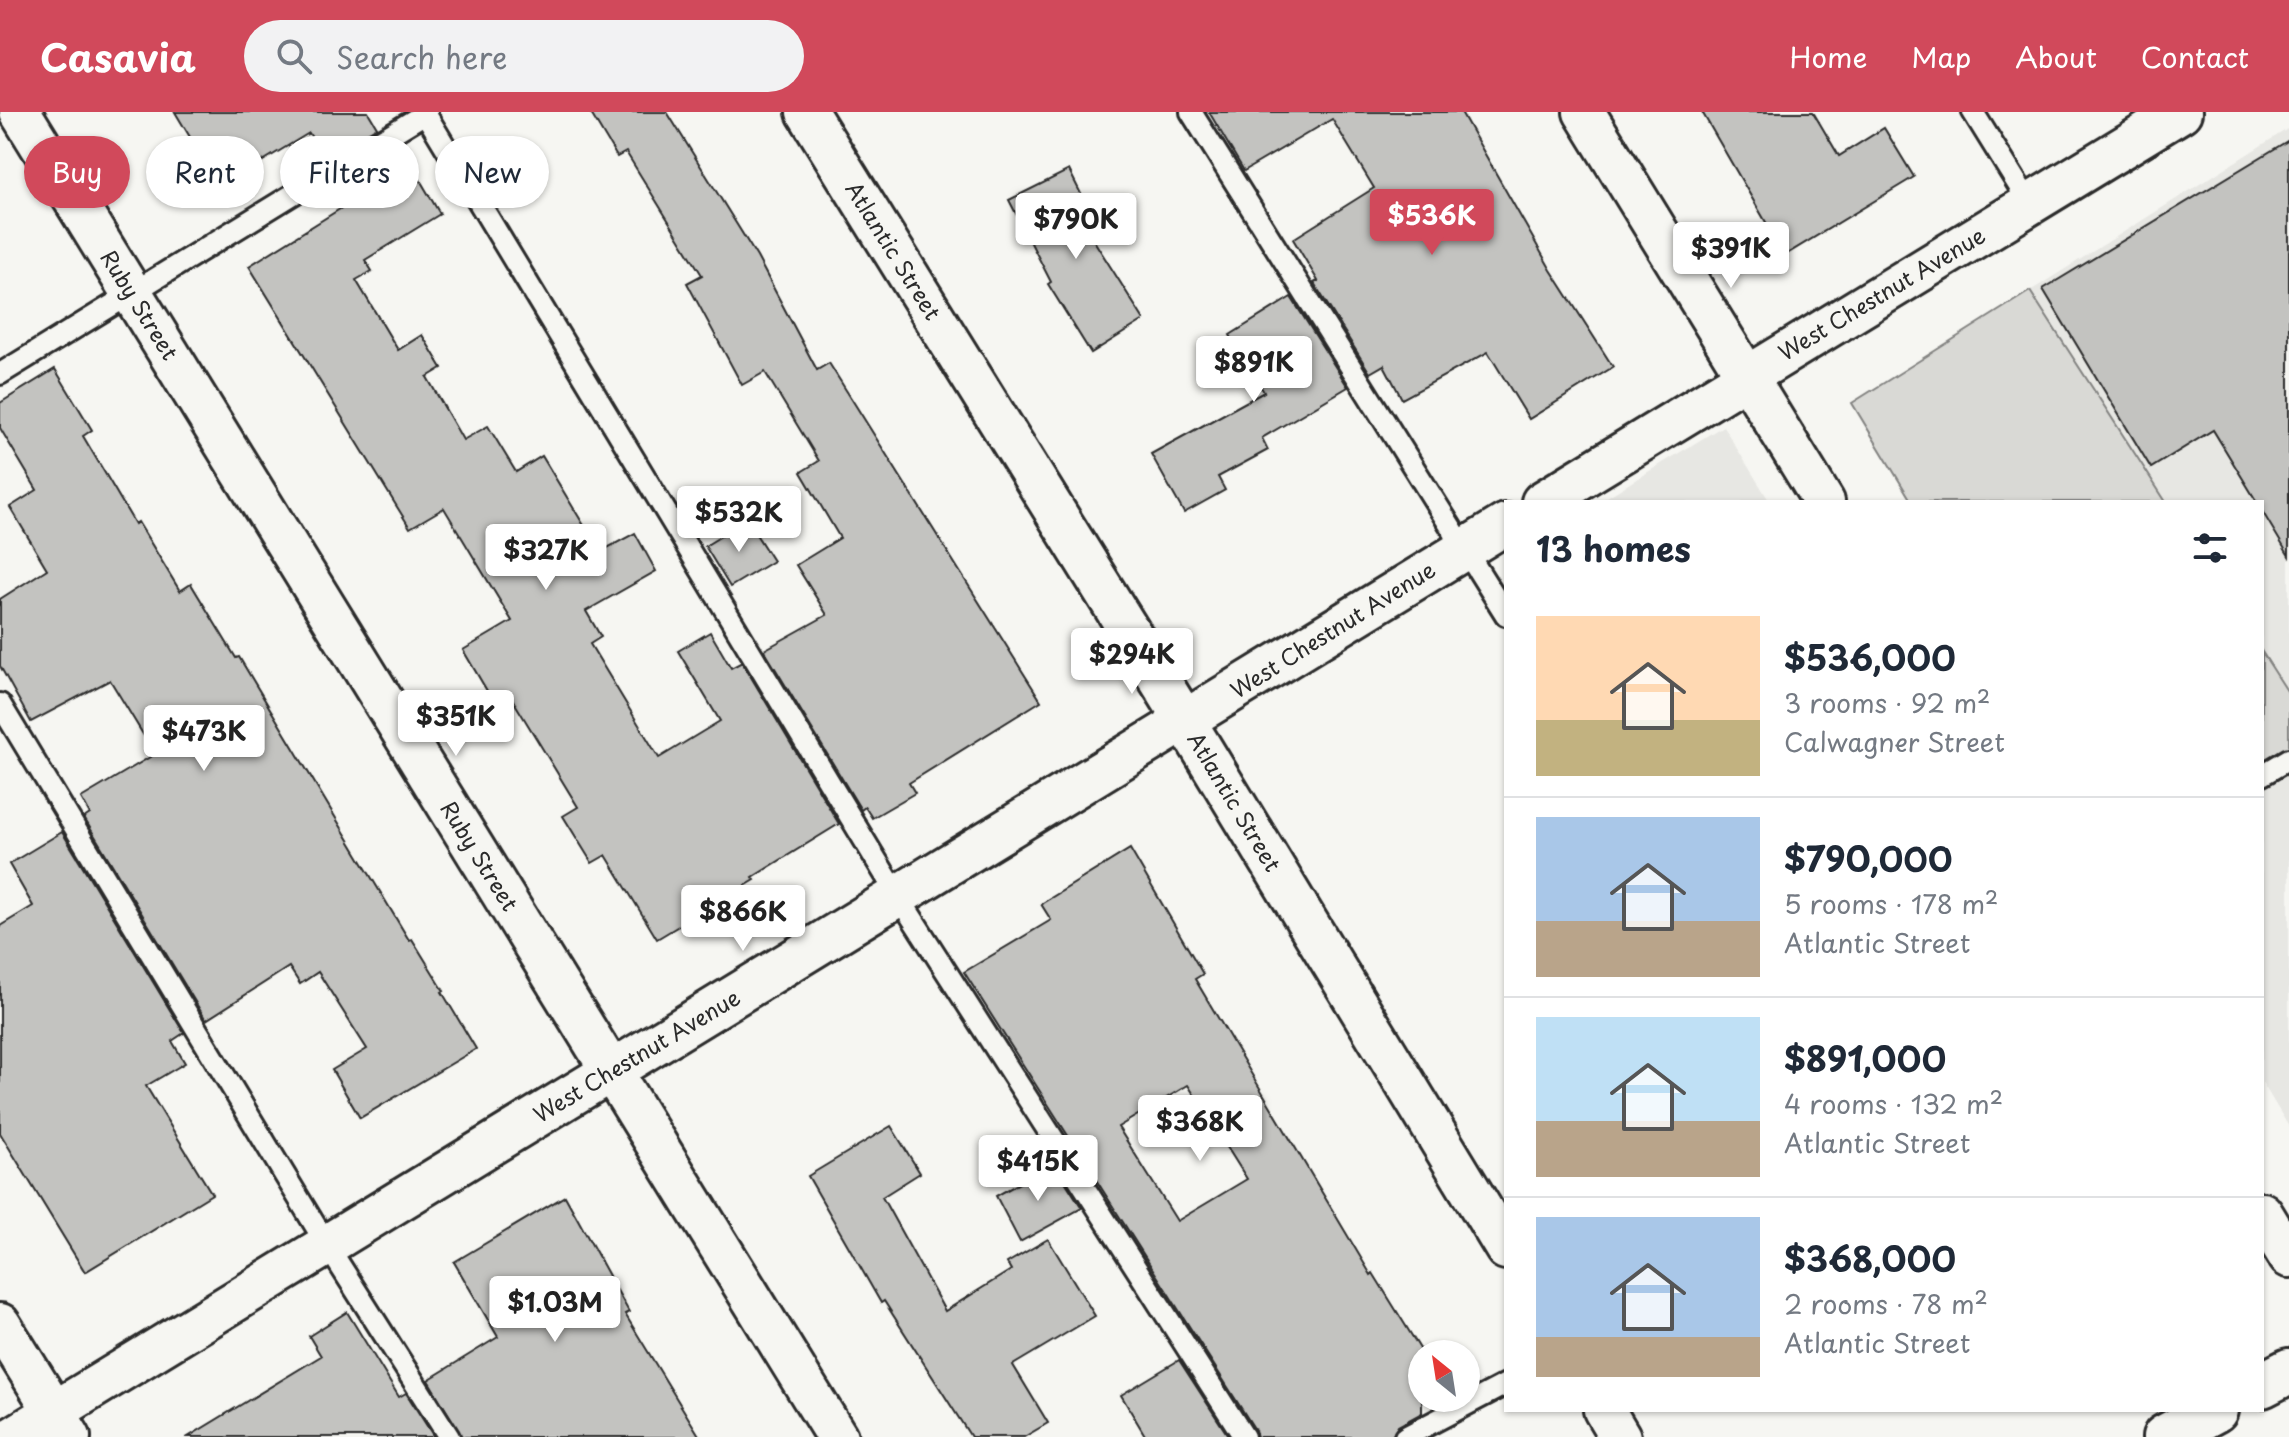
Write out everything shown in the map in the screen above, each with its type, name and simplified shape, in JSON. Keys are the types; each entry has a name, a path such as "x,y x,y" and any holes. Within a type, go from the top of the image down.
{"main road":[{"path":"2264,1384 2289,1371"},
{"path":"2165,1437 2211,1412"}],"street":[{"name":"Ruby Street","path":"20,112 837,1437"},
{"name":"Atlantic Street","path":"807,112 1185,721 1504,1246"},
{"path":"1584,112 1823,500"},
{"name":"West Chestnut Avenue","path":"1545,500 2181,112"},
{"name":"West Chestnut Avenue","path":"13,1437 62,1424 327,1245 1504,525"},
{"path":"2264,1216 2289,1257"},
{"path":"0,1324 62,1424"},
{"path":"1605,1412 1620,1437"}],"lane":[{"path":"0,374 426,112 898,896 1244,1437"},
{"path":"1191,112 1504,612"},
{"path":"1973,112 2030,204"},
{"path":"0,704 327,1245 449,1437"},
{"path":"2264,774 2289,759"},
{"path":"1405,1437 1504,1385"}],"shaded area":[{"path":"2289,128 2289,1127 2264,1085 2264,500 1910,500 1852,403"},
{"path":"2030,291 2165,500 1911,500 1852,403"},
{"path":"1723,426 1769,500 1602,500"},
{"path":"2264,655 2289,694 2289,759 2264,774"}],"building":[{"path":"175,112 368,112 377,127 362,136 311,136 309,133 304,136 280,136 280,151 264,160 264,136 189,136"},
{"path":"590,112 667,112 757,257 817,370 829,363 1041,701 909,783 915,793 872,818 865,807 861,810 764,650 827,615 796,565 840,538 801,472 819,461 765,372 742,385 687,283 702,275 626,152 617,157"},
{"path":"1209,112 1461,112 1551,270 1613,367 1529,419 1488,352 1402,399 1384,365 1370,373 1314,283 1318,281 1293,239 1374,188 1332,119 1244,171"},
{"path":"1702,112 1813,112 1839,156 1884,128 1914,177 1785,255"},
{"path":"2289,140 2289,556 2264,514 2264,500 2256,500 2213,430 2151,468 2043,289"},
{"path":"1069,170 1100,232 1091,236 1144,320 1091,353 1048,284 1051,282 1009,200"},
{"path":"419,178 440,214 365,260 372,271 356,280 398,350 422,335 442,368 427,377 463,440 488,426 516,472 542,456 600,552 635,533 656,571 586,611 601,637 590,644 659,758 720,721 678,651 710,632 731,668 742,662 839,824 753,877 755,880 657,939 606,855 592,863 563,816 578,807 508,692 493,701 463,650 512,621 444,508 410,528 249,266 341,208 419,208"},
{"path":"1291,297 1348,387 1262,438 1268,450 1218,477 1225,490 1184,513 1151,454 1264,392 1230,335"},
{"path":"55,369 92,430 83,436 135,524 138,522 180,591 191,584 236,658 239,657 409,940 412,939 444,991 476,1049 360,1118 332,1070 367,1049 318,972 300,984 289,967 206,1020 84,818 90,814 81,798 155,754 110,680 31,722 0,666 0,599 47,569 10,507 37,490 0,428 0,403"},
{"path":"747,520 773,561 730,587 705,546"},
{"path":"62,832 184,1033 172,1041 185,1063 146,1086 212,1194 85,1272 0,1133 0,926 33,906 9,864"},
{"path":"1130,849 1203,974 1195,979 1371,1275 1373,1273 1415,1340 1408,1340 1408,1412 1422,1413 1398,1426 1392,1437 1257,1437 964,972 1051,920 1041,904","holes":["1188,1085 1247,1179 1177,1221 1118,1127"]},
{"path":"891,1126 920,1173 882,1197 945,1311 1011,1270 1007,1263 1048,1239 1095,1316 1013,1365 1048,1423 1024,1437 971,1437 884,1301 881,1303 808,1176"},
{"path":"1054,1164 1082,1208 1020,1242 996,1196"},
{"path":"565,1196 629,1312 625,1314 700,1437 462,1437 428,1380 498,1337 454,1262"},
{"path":"347,1312 399,1397 406,1393 434,1437 188,1437 321,1356 309,1336"},
{"path":"1179,1360 1229,1437 1146,1437 1121,1395"}]}
